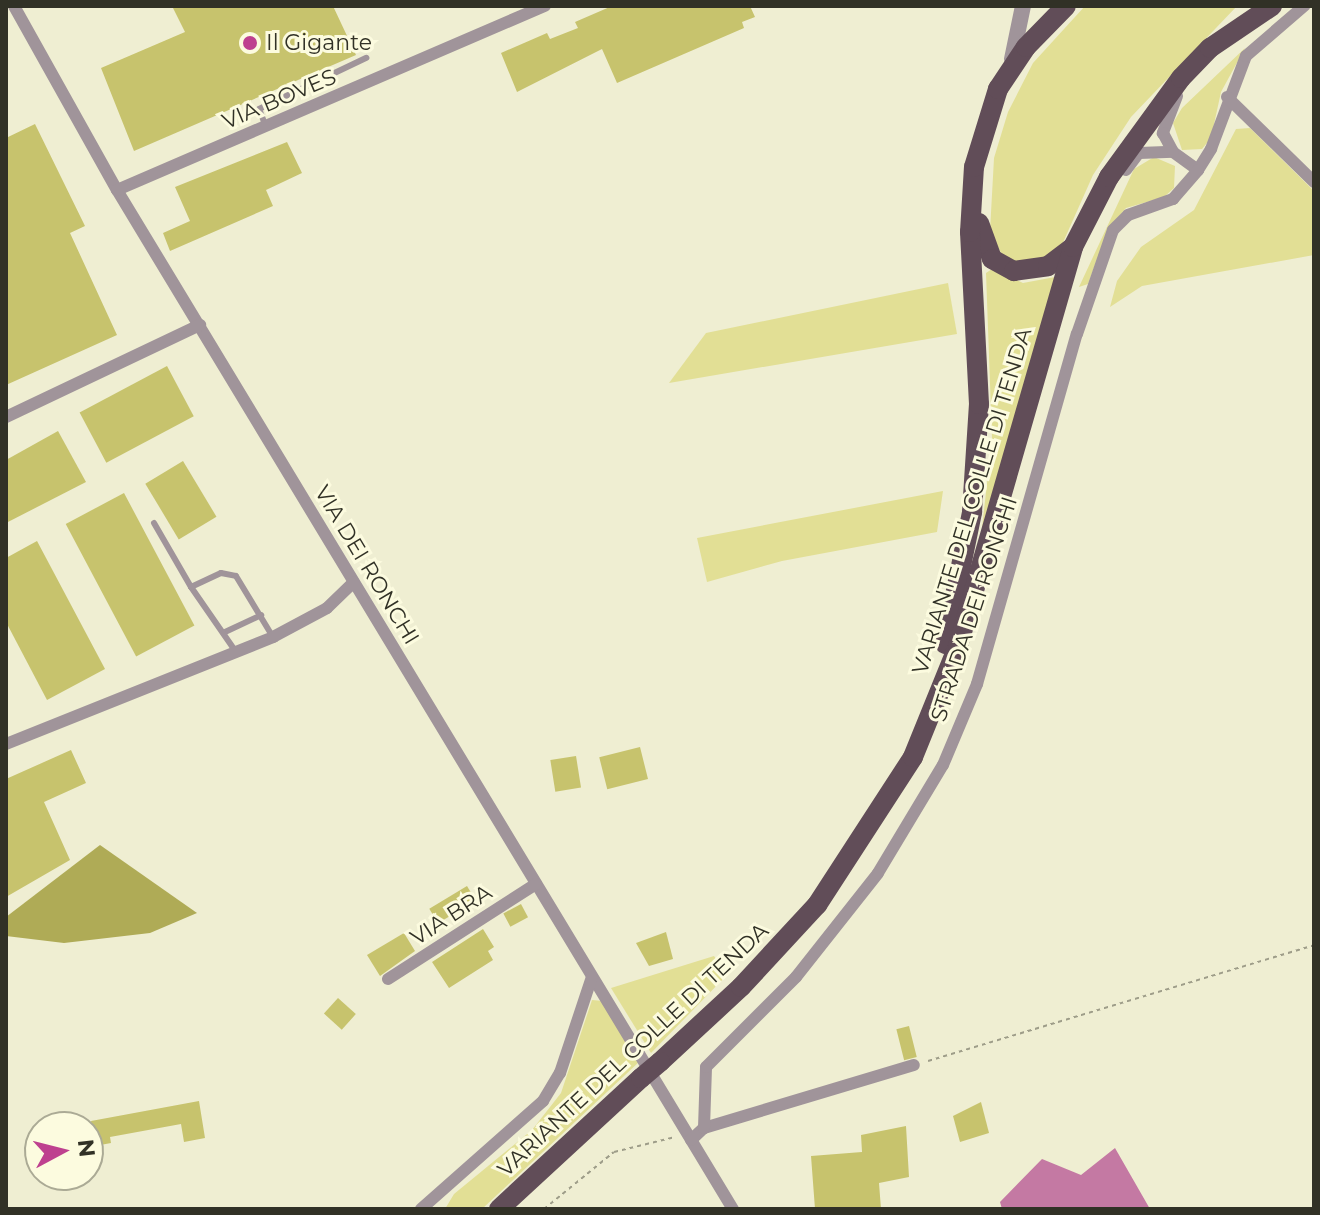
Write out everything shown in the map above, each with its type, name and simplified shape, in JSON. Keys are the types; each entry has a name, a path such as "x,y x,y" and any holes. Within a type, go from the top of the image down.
{"main road":[{"path":"927,726 972,512 979,404 970,232 974,167 988,110 1008,71 1066,6"},
{"path":"1231,32 1246,6"},
{"name":"VARIANTE DEL COLLE DI TENDA","path":"499,1209 741,987 817,905 874,822 927,726 958,646 1073,247 1101,192 1181,78 1231,32 1272,6"},
{"path":"974,167 982,239 997,263 1033,271 1073,247"}],"street":[{"name":"VIA DEI RONCHI","path":"14,6 117,190 691,1140"},
{"name":"VIA BOVES","path":"117,190 545,6"},
{"path":"1008,71 1023,6"},
{"name":"STRADA DEI RONCHI","path":"704,1128 706,1067 805,966 878,873 943,765 977,684 1077,334 1113,230 1128,215 1173,199 1198,170 1217,135 1227,97 1246,56 1304,6"},
{"path":"1181,78 1163,125 1173,152 1198,170"},
{"path":"1227,97 1314,182"},
{"path":"1101,192 1139,153 1173,152"},
{"path":"6,417 200,325"},
{"path":"6,744 273,637 327,608 354,582"},
{"name":"VIA BRA","path":"388,979 536,884"},
{"path":"421,1209 543,1101 560,1073 592,977"},
{"path":"733,1209 691,1140 704,1128 914,1065"}],"lane":[{"path":"266,127 259,109 366,58"},
{"path":"154,523 217,629 225,632 236,654"},
{"path":"191,587 228,572 236,576 273,637"},
{"path":"225,632 261,615"}],"path":[{"path":"914,1065 1314,945"},
{"path":"544,1209 614,1152 678,1137 691,1140"}],"shaded area":[{"path":"1085,6 1237,6 1131,117 1093,175 1061,247 1046,260 1023,265 1003,257 990,231 994,158 1008,112 1033,63"},
{"path":"1245,48 1221,92 1211,138 1202,149 1182,150 1173,123 1182,108"},
{"path":"1250,128 1314,191 1314,255 1142,286 1110,307 1117,281 1141,247 1194,210 1236,129"},
{"path":"1154,157 1175,166 1174,188 1164,197 1126,208 1108,229 1088,284 1079,287 1134,169"},
{"path":"992,269 1023,283 1055,277 981,537 992,439 986,273"},
{"path":"948,283 957,334 669,383 706,333"},
{"path":"943,491 937,532 782,561 707,582 697,538"},
{"path":"100,845 197,913 150,933 64,943 6,936 6,917"},
{"path":"714,956 727,975 651,1053 611,988"},
{"path":"592,1000 603,1001 639,1062 482,1209 445,1209 454,1194 532,1130 561,1093"},
{"path":"1115,1148 1150,1209 1002,1209 1000,1202 1042,1159 1081,1175"}],"building":[{"path":"172,6 333,6 356,55 134,151 101,68 185,32"},
{"path":"612,6 750,6 755,17 742,22 744,28 617,83 602,49 517,92 501,53 547,33 550,39 578,28 575,22"},
{"path":"35,124 85,226 70,233 117,335 6,385 6,138"},
{"path":"287,142 302,173 266,190 273,206 170,251 163,233 190,221 175,187"},
{"path":"167,366 194,416 106,463 80,412"},
{"path":"58,431 86,482 6,523 6,460"},
{"path":"183,461 216,517 179,539 145,484"},
{"path":"124,493 194,625 136,656 66,524"},
{"path":"37,541 105,669 47,700 6,622 6,558"},
{"path":"640,747 648,779 607,789 599,757"},
{"path":"71,750 86,783 44,802 70,860 6,897 6,779"},
{"path":"576,756 581,788 555,792 550,760"},
{"path":"467,886 476,901 438,923 429,909"},
{"path":"521,904 528,917 510,927 503,913"},
{"path":"483,929 494,947 488,951 493,960 449,988 432,962"},
{"path":"666,932 673,959 649,966 636,943"},
{"path":"404,933 415,951 380,976 367,955"},
{"path":"338,998 356,1014 342,1030 324,1014"},
{"path":"909,1026 917,1057 904,1060 896,1029"},
{"path":"199,1101 205,1138 184,1142 181,1124 110,1137 111,1143 104,1144 104,1119"},
{"path":"981,1102 989,1133 960,1142 953,1116"},
{"path":"906,1126 909,1177 879,1183 881,1209 815,1209 811,1156 862,1152 861,1135"}],"place":[{"name":"Il Gigante","path":"250,43"}]}
